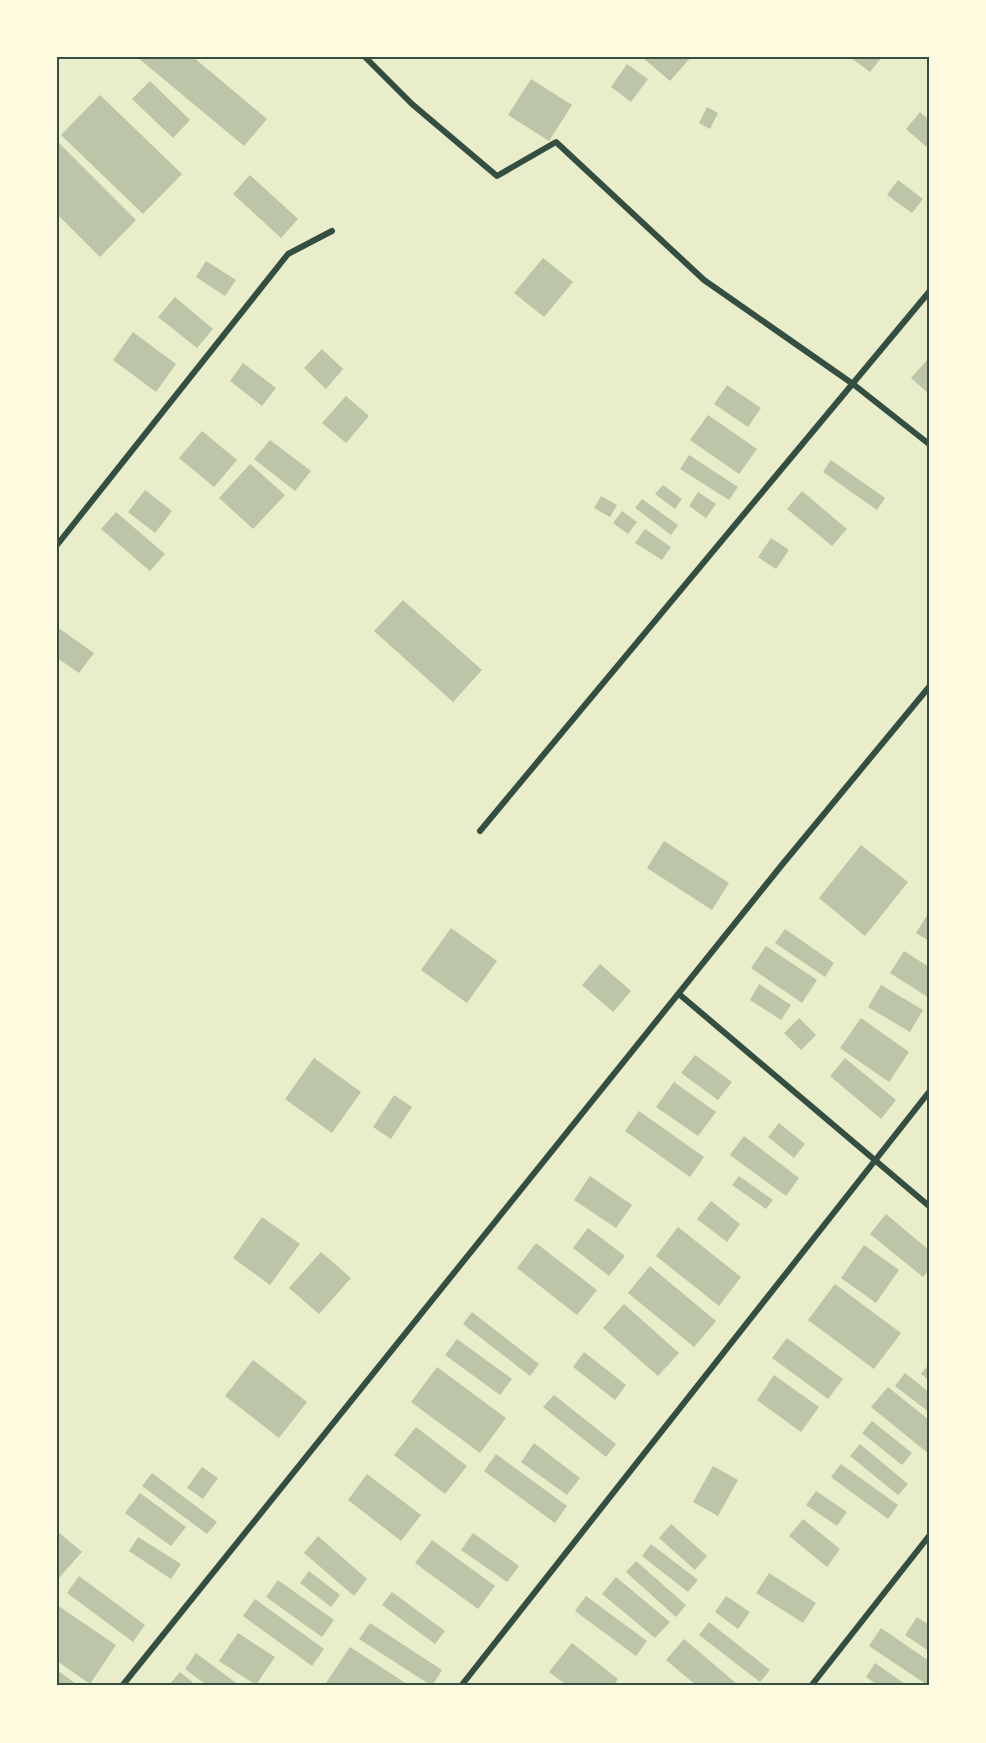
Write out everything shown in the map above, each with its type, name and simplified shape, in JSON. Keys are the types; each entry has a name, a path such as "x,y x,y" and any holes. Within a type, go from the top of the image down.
{"street":[{"path":"365,57 412,104 497,176 556,142 704,280 853,384 929,444"},
{"path":"57,545 288,254 332,231"},
{"path":"480,831 929,292"},
{"path":"122,1686 929,687"},
{"path":"679,994 874,1162 929,1206"},
{"path":"461,1686 929,1092"},
{"path":"811,1686 929,1536"}],"building":[{"path":"137,57 193,57 267,119 244,146"},
{"path":"642,57 691,57 670,81"},
{"path":"850,57 882,57 870,72"},
{"path":"627,64 648,79 631,102 611,87"},
{"path":"531,79 572,105 549,141 508,115"},
{"path":"150,81 190,120 173,138 132,99"},
{"path":"100,95 182,174 143,214 61,135"},
{"path":"707,107 718,113 710,129 699,123"},
{"path":"920,112 929,120 929,149 906,129"},
{"path":"57,141 136,220 100,257 57,214"},
{"path":"250,175 298,219 281,238 233,194"},
{"path":"898,180 923,199 912,213 887,195"},
{"path":"543,258 573,282 544,317 514,293"},
{"path":"206,261 236,280 225,296 196,277"},
{"path":"175,297 213,329 197,348 158,317"},
{"path":"133,332 176,364 156,392 113,360"},
{"path":"322,349 343,369 326,389 304,368"},
{"path":"929,358 929,394 911,378"},
{"path":"243,363 276,388 262,406 230,381"},
{"path":"727,385 761,408 748,427 714,404"},
{"path":"346,396 369,416 346,443 322,423"},
{"path":"708,415 757,449 739,474 690,440"},
{"path":"202,431 237,460 214,487 179,458"},
{"path":"270,440 311,471 295,491 254,459"},
{"path":"689,455 738,487 729,500 680,469"},
{"path":"831,460 885,498 877,510 823,472"},
{"path":"250,464 285,495 253,529 219,498"},
{"path":"663,485 682,499 675,509 655,494"},
{"path":"145,490 172,511 155,533 128,512"},
{"path":"802,491 847,529 832,546 787,509"},
{"path":"698,492 716,504 706,518 689,506"},
{"path":"601,496 617,505 610,517 594,508"},
{"path":"642,499 678,525 671,535 635,508"},
{"path":"622,511 637,522 628,534 613,523"},
{"path":"116,512 165,554 150,571 101,529"},
{"path":"645,529 671,547 662,560 635,543"},
{"path":"771,538 789,550 776,569 758,557"},
{"path":"403,600 482,670 453,702 374,631"},
{"path":"57,627 94,653 79,673 57,658"},
{"path":"664,841 729,883 712,910 647,868"},
{"path":"861,845 908,882 865,936 819,898"},
{"path":"929,912 929,941 916,933"},
{"path":"451,928 497,961 467,1003 421,970"},
{"path":"785,929 834,963 825,977 775,943"},
{"path":"766,946 817,980 802,1003 751,968"},
{"path":"904,951 929,967 929,998 890,973"},
{"path":"600,964 631,991 613,1012 582,985"},
{"path":"759,984 791,1005 781,1020 750,1000"},
{"path":"881,985 923,1010 910,1032 868,1007"},
{"path":"799,1018 816,1035 801,1050 784,1033"},
{"path":"861,1018 909,1052 889,1082 840,1048"},
{"path":"695,1055 732,1082 718,1100 681,1073"},
{"path":"314,1058 361,1092 332,1133 285,1099"},
{"path":"845,1058 896,1100 881,1119 830,1076"},
{"path":"674,1082 716,1112 698,1136 656,1107"},
{"path":"394,1095 412,1107 391,1139 373,1127"},
{"path":"639,1111 704,1157 690,1177 625,1131"},
{"path":"779,1123 805,1144 794,1158 768,1137"},
{"path":"744,1136 799,1178 786,1196 730,1155"},
{"path":"590,1176 632,1205 616,1228 574,1200"},
{"path":"739,1176 773,1200 766,1209 732,1185"},
{"path":"711,1201 740,1224 727,1242 697,1219"},
{"path":"886,1214 929,1250 929,1270 923,1277 870,1234"},
{"path":"262,1217 300,1244 270,1285 233,1258"},
{"path":"678,1227 741,1277 719,1306 656,1256"},
{"path":"588,1228 625,1256 609,1276 573,1248"},
{"path":"536,1243 597,1290 577,1315 517,1268"},
{"path":"864,1245 899,1270 876,1303 841,1278"},
{"path":"321,1252 351,1278 319,1314 289,1288"},
{"path":"650,1266 716,1321 694,1347 628,1293"},
{"path":"835,1284 901,1333 874,1369 808,1320"},
{"path":"624,1304 679,1353 658,1376 603,1328"},
{"path":"472,1312 539,1364 530,1376 463,1324"},
{"path":"787,1338 843,1379 828,1399 772,1358"},
{"path":"457,1339 512,1379 500,1395 445,1355"},
{"path":"584,1352 626,1385 615,1400 573,1367"},
{"path":"253,1360 307,1402 279,1438 225,1396"},
{"path":"929,1364 929,1380 921,1374"},
{"path":"437,1367 506,1418 480,1453 411,1402"},
{"path":"905,1373 929,1392 929,1412 895,1386"},
{"path":"774,1375 819,1407 801,1432 757,1400"},
{"path":"888,1387 929,1420 929,1454 871,1407"},
{"path":"554,1395 616,1444 606,1457 543,1407"},
{"path":"872,1421 912,1453 902,1465 862,1433"},
{"path":"416,1427 467,1466 445,1494 394,1455"},
{"path":"534,1443 580,1478 567,1495 521,1462"},
{"path":"860,1444 908,1484 898,1495 850,1456"},
{"path":"496,1454 567,1506 555,1523 484,1471"},
{"path":"841,1464 898,1505 888,1519 831,1477"},
{"path":"713,1466 738,1480 718,1516 693,1502"},
{"path":"202,1467 218,1478 203,1499 187,1488"},
{"path":"152,1473 217,1522 207,1534 142,1486"},
{"path":"367,1474 421,1515 401,1541 348,1500"},
{"path":"816,1491 847,1512 837,1526 806,1505"},
{"path":"140,1493 186,1527 171,1546 125,1513"},
{"path":"803,1519 840,1549 827,1567 789,1536"},
{"path":"671,1524 707,1556 695,1570 659,1538"},
{"path":"57,1531 82,1552 57,1580"},
{"path":"473,1533 519,1566 507,1582 461,1550"},
{"path":"318,1536 367,1579 354,1596 304,1553"},
{"path":"138,1537 181,1564 171,1579 129,1551"},
{"path":"432,1540 495,1586 478,1609 415,1563"},
{"path":"651,1544 698,1580 688,1592 642,1556"},
{"path":"636,1561 686,1605 676,1617 626,1572"},
{"path":"309,1571 340,1595 331,1607 300,1583"},
{"path":"769,1573 816,1603 803,1623 756,1593"},
{"path":"79,1576 145,1625 133,1642 67,1593"},
{"path":"616,1577 670,1622 655,1638 602,1594"},
{"path":"278,1580 334,1620 322,1637 266,1597"},
{"path":"392,1592 445,1631 435,1644 382,1605"},
{"path":"586,1596 647,1641 636,1656 575,1611"},
{"path":"726,1596 750,1612 738,1629 715,1612"},
{"path":"255,1599 324,1649 312,1666 243,1616"},
{"path":"57,1605 116,1645 90,1684 57,1661"},
{"path":"917,1617 929,1625 929,1651 905,1635"},
{"path":"709,1622 770,1670 760,1682 699,1635"},
{"path":"370,1623 442,1670 432,1686 359,1639"},
{"path":"881,1628 929,1661 929,1686 869,1646"},
{"path":"238,1633 275,1657 256,1685 219,1661"},
{"path":"684,1639 737,1684 736,1686 697,1686 666,1660"},
{"path":"572,1643 618,1679 613,1686 568,1686 549,1672"},
{"path":"350,1647 410,1686 331,1686 326,1683"},
{"path":"196,1653 240,1686 208,1686 185,1669"},
{"path":"875,1663 908,1686 879,1686 866,1677"},
{"path":"57,1670 79,1686 57,1686"},
{"path":"180,1672 197,1686 168,1686"}]}
